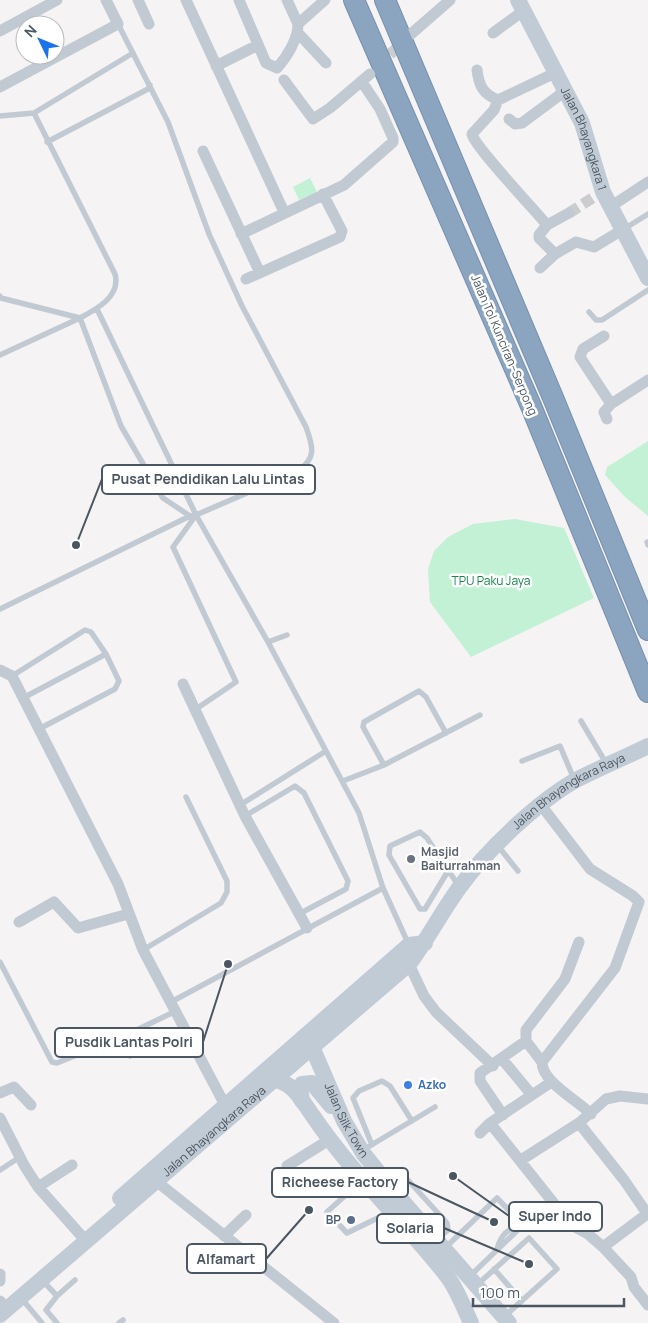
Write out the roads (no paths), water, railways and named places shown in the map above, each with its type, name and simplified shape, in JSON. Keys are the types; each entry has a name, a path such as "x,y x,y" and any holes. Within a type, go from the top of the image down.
{"highway":[{"name":"Jalan Tol Kunciran–Serpong","path":"354,0 531,406 648,692"},
{"name":"Jalan Tol Kunciran–Serpong","path":"385,0 554,400 648,630"}],"main road":[{"name":"Jalan Bhayangkara 1","path":"520,6 582,123 603,199 622,230 628,250 648,278"},
{"name":"Jalan Bhayangkara Raya","path":"130,1197 156,1181 409,964 459,888 497,844 542,805 574,781 647,747"},
{"path":"409,945 425,942"},
{"name":"Jalan Bhayangkara Raya","path":"0,1302 130,1197 225,1105 409,945"},
{"name":"Jalan Silk Town","path":"312,1047 344,1121 367,1149 391,1188 441,1244 503,1319"},
{"path":"275,1062 295,1061 310,1064 325,1076"},
{"name":"Jalan Silk Town","path":"273,1080 283,1081 302,1101 329,1140 355,1172 448,1278 471,1323"},
{"path":"302,1101 300,1088 302,1084 312,1083 344,1121"},
{"name":"Jalan Bhayangkara Raya","path":"0,1315 41,1279 82,1237"}],"street":[{"path":"0,31 57,0"},
{"path":"0,87 118,24 106,0"},
{"path":"138,0 149,24"},
{"path":"186,0 284,212"},
{"path":"239,0 266,63 277,68 283,62 298,28 325,0"},
{"path":"287,0 298,28 326,63"},
{"path":"411,34 446,1"},
{"path":"493,34 520,6"},
{"path":"216,66 258,45"},
{"path":"477,70 481,88 486,95 498,100"},
{"path":"547,225 473,139 472,134 494,110 498,100 555,73"},
{"path":"241,234 344,185 393,141 366,78 313,119 284,80"},
{"path":"509,119 515,124 522,123 564,91"},
{"path":"203,151 260,273"},
{"path":"603,199 648,182"},
{"path":"246,279 340,237 342,231 324,194"},
{"path":"555,254 539,238 539,234 547,225 568,213"},
{"path":"540,268 555,254 576,242 594,247 622,230"},
{"path":"604,336 583,349 580,355 611,404"},
{"path":"607,419 604,412 611,404 648,380"},
{"path":"0,670 12,676 118,884 143,950 225,1105"},
{"path":"183,684 242,810 307,928"},
{"path":"542,805 590,869 633,896 639,902 615,968 542,1062"},
{"path":"20,922 54,902 78,928 128,914"},
{"path":"578,942 565,979 526,1030 526,1041 542,1062 542,1070 550,1083 577,1100 591,1114"},
{"path":"409,964 424,996 436,1012 498,1062 531,1094"},
{"path":"502,1115 479,1077 480,1074 526,1041"},
{"path":"480,1133 490,1123 550,1083"},
{"path":"0,1093 14,1087 31,1105"},
{"path":"521,1160 579,1123 606,1099 620,1096 648,1099"},
{"path":"0,1118 38,1187 82,1237"},
{"path":"490,1123 571,1225 603,1246 631,1277 634,1287 648,1305"},
{"path":"579,1123 648,1214 603,1246"},
{"path":"287,1166 329,1140"},
{"path":"38,1187 72,1165"},
{"path":"156,1181 334,1323"},
{"path":"224,1236 246,1215"},
{"path":"0,1274 0,1282"}],"lane":[{"path":"0,609 193,516 298,471 308,463 313,448 306,427 233,288 209,234 168,122 118,24"},
{"path":"0,116 34,113 133,53"},
{"path":"47,142 148,89 150,85"},
{"path":"0,355 97,309 113,293 117,281 34,113"},
{"path":"622,230 648,214"},
{"path":"589,312 596,320 602,320 648,290"},
{"path":"0,296 1,298 80,318"},
{"path":"97,309 193,516 268,642 360,813 383,888 409,945"},
{"path":"80,318 121,426 163,498 193,516"},
{"path":"193,516 173,549 236,682 196,709"},
{"path":"12,676 85,630 91,632 106,654 119,681 115,689 38,729"},
{"path":"268,642 287,635"},
{"path":"23,698 106,654"},
{"path":"384,765 363,727 364,722 420,692 426,697 446,733"},
{"path":"343,782 384,765 480,715"},
{"path":"581,721 608,765"},
{"path":"522,761 560,746 574,781"},
{"path":"242,810 326,751"},
{"path":"242,810 294,786 304,793 348,881 348,885 299,914"},
{"path":"143,950 221,903 227,892 227,881 186,797"},
{"path":"439,921 425,909 420,909 417,906 389,855 390,846 420,832 428,838 459,888"},
{"path":"497,844 518,871"},
{"path":"425,909 448,871"},
{"path":"0,962 52,1062 57,1063 124,1036 307,928 383,888"},
{"path":"124,1036 130,1056"},
{"path":"412,1121 390,1086 382,1081 359,1091 353,1098 367,1149 435,1107"},
{"path":"0,1170 20,1157"},
{"path":"355,1172 348,1193 327,1212 347,1233 390,1212"},
{"path":"441,1244 497,1198 523,1225 511,1228 501,1237 497,1250 472,1281"},
{"path":"472,1281 494,1269 529,1238 557,1269 503,1319"},
{"path":"494,1269 522,1301"},
{"path":"41,1279 57,1296"},
{"path":"57,1323 46,1310 57,1296 75,1280"},
{"path":"21,1297 42,1323"}],"tunnel":[{"path":"378,66 406,39"},
{"path":"569,213 594,197"}],"place":[{"name":"Pusat Pendidikan Lalu Lintas","path":"76,545"},
{"name":"Masjid Baiturrahman","path":"411,859"},
{"name":"Pusdik Lantas Polri","path":"228,964"},
{"name":"Azko","path":"408,1085"},
{"name":"Super Indo","path":"453,1176"},
{"name":"Alfamart","path":"309,1210"},
{"name":"BP","path":"351,1220"},
{"name":"Richeese Factory","path":"494,1222"},
{"name":"Solaria","path":"529,1264"}],"park label":[{"name":"TPU Paku Jaya","path":"491,581"}]}
